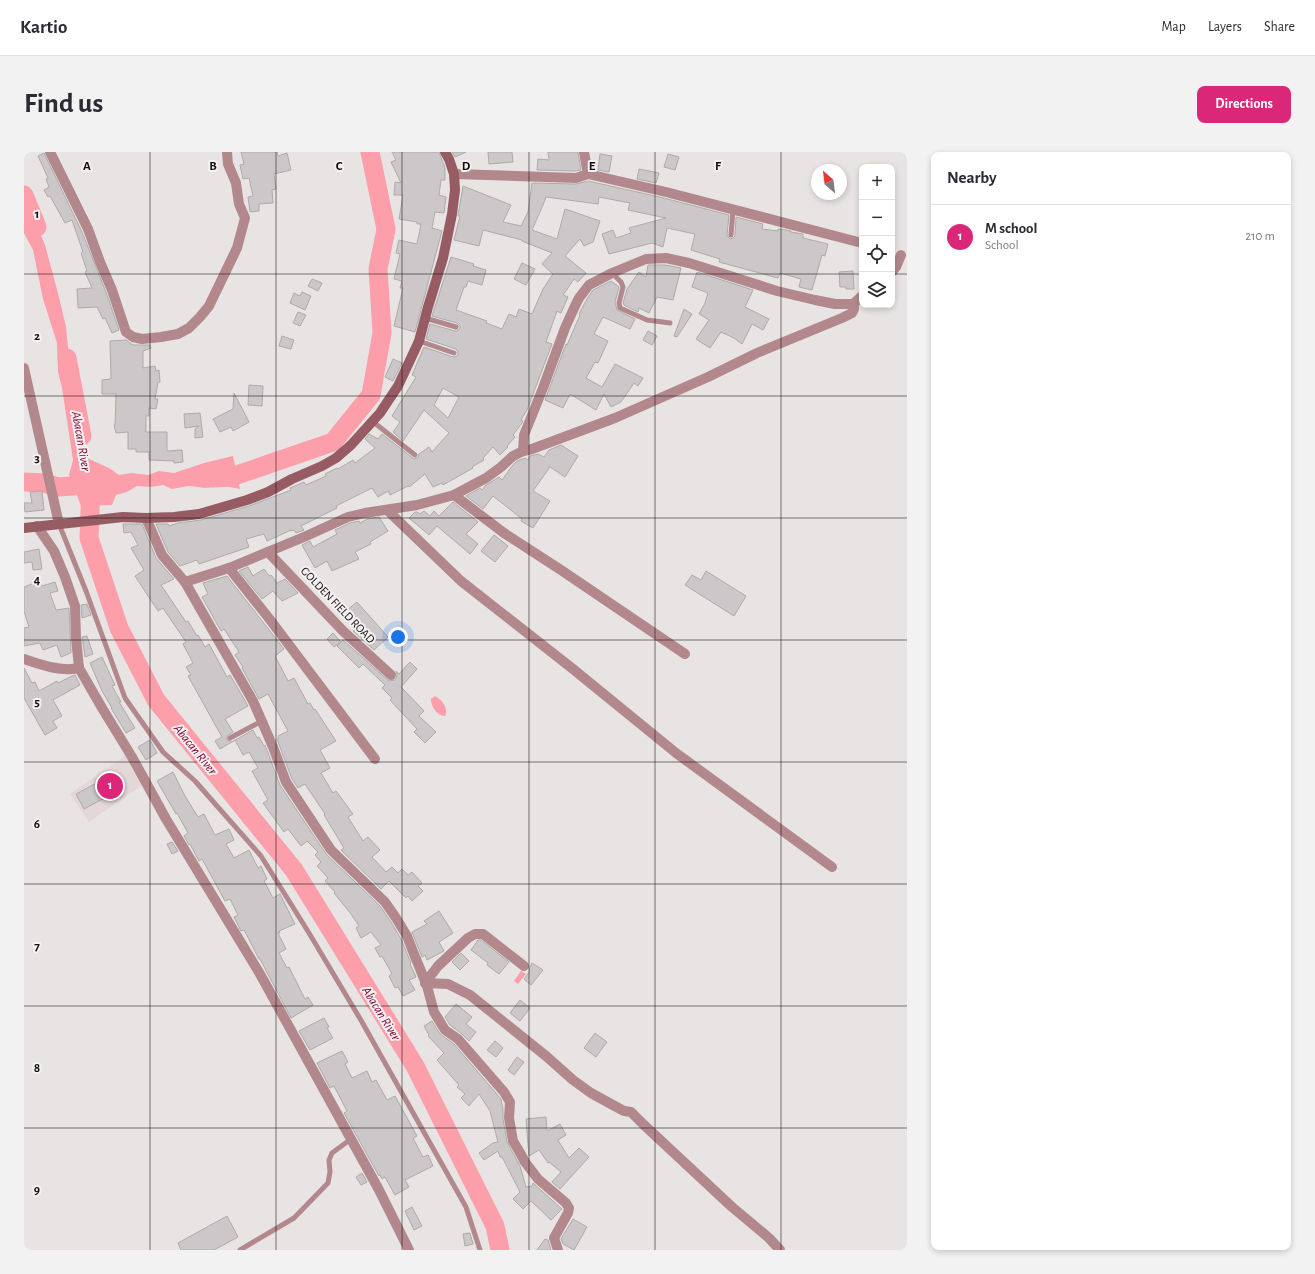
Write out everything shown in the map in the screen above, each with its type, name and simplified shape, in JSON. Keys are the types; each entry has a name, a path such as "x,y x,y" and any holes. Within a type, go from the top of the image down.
{"street":[{"path":"50,152 88,229 117,304 126,332 133,337 142,338 178,334 189,328 209,306 237,248 244,218 239,204 236,183 228,164 227,152"},
{"path":"24,528 123,517 174,517 199,514 247,500 268,492 292,479 322,466 336,458 351,445 372,421 398,386 419,341 443,258 452,214 455,190 454,174 449,159 444,152"},
{"path":"584,152 588,174"},
{"path":"454,174 576,178 588,174 859,242"},
{"path":"895,268 900,254"},
{"path":"523,451 524,435 546,382 565,328 575,306 589,285 612,272 646,259 666,258 689,263 777,291 815,300 835,304 853,304 859,299"},
{"path":"185,582 229,568 348,517 417,505 454,495 486,478 501,468 513,456 523,451 615,418 757,354 842,318 852,313 854,309 853,304"},
{"path":"24,368 62,524"},
{"path":"454,495 504,533 685,654"},
{"path":"387,510 461,581 573,669 676,753 832,867"},
{"path":"146,518 162,555 185,582 252,701 274,747 286,782 332,850 385,902 407,936 427,986 434,1012 445,1030 458,1039 491,1076 510,1102 509,1118 514,1141 525,1162 538,1179 566,1203 569,1208 568,1213 554,1238 558,1250"},
{"path":"37,526 54,551 65,576 75,606 79,668 132,757 166,819 260,974 378,1188 409,1250"},
{"name":"GOLDEN FIELD ROAD","path":"268,552 342,631 391,675"},
{"path":"229,568 268,617 375,759"},
{"path":"24,659 56,668 72,670 79,668"},
{"path":"425,983 438,966 468,938 475,934 483,934 524,966"},
{"path":"425,983 448,984 470,995 546,1056 573,1080 591,1093 624,1111 631,1112 732,1207 769,1238 780,1250"}],"lane":[{"path":"731,235 733,210"},
{"path":"612,272 623,287 619,304 620,308 647,320 670,323"},
{"path":"426,318 456,327"},
{"path":"419,341 454,353"},
{"path":"372,421 415,455"},
{"path":"62,524 126,698 163,752 195,781 261,856 362,1022 466,1207 480,1250"},
{"path":"230,738 262,721"},
{"path":"240,1250 294,1218 328,1183 330,1172 329,1160 332,1153 351,1139"}],"shaded area":[{"path":"132,751 151,779 89,822 70,794"}],"water":[{"path":"24,196 45,245 59,297 66,327 73,399 81,424 83,444 87,458 109,468 119,475 132,473 148,475 159,471 174,473 204,463 233,456 240,489 224,486 206,488 189,486 172,489 163,485 151,487 137,486 127,492 116,495 112,505 81,506 69,475 73,460 62,388 58,372 57,343 43,299 33,250 24,233"},
{"path":"435,696 442,701 445,706 445,716 437,713 433,708 431,699"},
{"path":"521,971 526,974 518,984 514,981"}],"building":[{"path":"241,152 277,152 278,156 287,153 291,170 274,174 276,189 272,190 273,203 259,204 259,211 250,212 248,197 253,196 249,178 243,179 240,165 244,164"},
{"path":"392,152 439,152 445,168 445,180 441,180 439,195 446,197 444,213 435,212 432,228 442,231 415,332 394,326 403,288 400,288 402,281 394,279 400,254 396,253 399,240 417,244 421,224 399,219 403,195 394,195 395,182 401,183 391,162 396,160"},
{"path":"452,152 466,152 455,157"},
{"path":"488,152 512,152 513,162 489,164"},
{"path":"548,152 578,152 581,170 537,170 538,159 549,160"},
{"path":"44,153 82,232 106,292 119,330 112,333 105,318 103,319 97,307 78,308 77,289 92,288 85,272 87,271 81,253 83,252 72,220 65,223 50,196 48,197 44,190 49,187 46,179 48,178 38,156"},
{"path":"600,154 612,156 609,172 598,170"},
{"path":"668,154 679,157 675,170 664,167"},
{"path":"639,169 659,173 656,183 637,179"},
{"path":"588,181 664,198 729,215 727,235 730,239 735,236 736,217 763,224 762,229 778,231 778,229 803,234 803,238 828,244 825,256 822,255 812,290 799,287 801,279 780,273 778,278 719,262 720,259 691,250 695,234 667,228 663,247 652,243 609,254 602,234 613,230 616,238 631,233 629,228 666,218 628,210 630,203 599,197 598,204 546,197 532,230 557,239 565,209 600,221 593,242 584,246 580,239 565,256 586,273 578,282 574,279 563,295 568,297 561,313 557,311 546,342 552,344 527,410 521,420 523,421 513,435 515,437 507,446 508,447 500,455 493,447 483,458 484,460 443,485 442,483 433,487 425,474 409,487 408,486 390,495 388,491 378,497 372,488 301,526 304,530 296,533 294,530 289,531 267,541 264,534 246,539 249,547 199,564 197,560 180,566 168,552 156,524 168,524 169,526 178,523 201,520 249,506 291,490 290,488 304,482 306,485 326,476 325,474 337,468 338,469 353,460 355,463 375,448 365,439 369,434 378,439 382,434 414,459 418,458 419,454 429,447 432,452 449,433 424,410 403,441 393,432 400,422 392,416 416,377 412,375 424,347 453,357 458,355 456,349 426,339 430,324 455,331 460,328 457,323 432,316 451,257 474,264 473,266 486,270 482,285 468,281 466,287 464,287 456,310 487,321 486,323 502,329 509,314 516,317 519,309 532,314 543,289 553,274 542,264 552,253 522,240 483,230 479,246 454,240 460,216 458,216 463,186 511,205 503,222 521,226 528,212 532,183 576,184","holes":["443,388 459,397 448,418 434,405"]},
{"path":"522,263 535,269 526,285 514,279"},
{"path":"648,265 665,265 681,268 673,300 657,297 649,313 639,308 638,312 624,305 623,303 627,289 639,272 646,277"},
{"path":"853,271 854,289 840,287 839,272"},
{"path":"697,272 753,290 745,307 769,319 763,330 752,324 742,344 734,338 721,332 710,348 696,339 709,320 699,314 708,293 692,287"},
{"path":"312,279 322,283 318,291 308,286"},
{"path":"611,281 619,287 615,302 617,310 635,319 630,329 603,317 594,334 608,341 598,363 595,362 586,378 602,387 615,364 643,378 638,386 634,383 621,402 611,407 604,394 596,410 570,394 563,408 545,400 566,344 567,345 580,315 579,314 587,299 593,290"},
{"path":"302,292 311,296 305,310 290,303 294,293 300,296"},
{"path":"684,309 692,314 677,337 674,336"},
{"path":"298,312 306,315 300,326 293,323"},
{"path":"648,331 657,336 652,345 643,340"},
{"path":"282,336 294,340 291,349 279,346"},
{"path":"126,340 133,345 150,345 151,348 143,351 143,368 155,366 156,371 159,370 160,382 158,382 155,399 158,399 156,409 149,408 149,416 146,416 146,432 167,432 167,451 182,450 183,462 174,463 174,461 149,460 149,452 136,452 136,449 128,449 128,432 116,433 114,425 116,394 102,394 102,380 111,379 110,341"},
{"path":"393,359 402,363 393,381 385,377"},
{"path":"249,385 263,386 262,406 248,405"},
{"path":"234,393 249,422 233,431 231,427 220,432 213,419 233,409"},
{"path":"200,413 203,437 195,438 195,429 199,426 185,428 184,414"},
{"path":"561,445 578,456 565,477 550,467 533,491 550,501 533,528 521,521 522,519 493,496 483,509 466,496 480,488 482,490 486,485 499,477 502,480 517,461 525,458 528,460 530,456 538,454 544,457 549,450"},
{"path":"42,491 44,510 25,512 24,503 32,503 30,492"},
{"path":"453,502 478,522 466,534 478,544 470,554 437,526 429,535 409,518 415,512 420,514 424,511 430,516 434,511 439,516"},
{"path":"379,517 388,531 370,542 371,544 355,552 359,559 332,571 327,561 315,568 302,545 310,541 313,547 337,534 335,530 350,523 359,521 360,523 367,519"},
{"path":"123,524 142,524 156,558 174,579 161,585 186,622 188,621 197,636 198,635 205,647 209,644 227,677 230,675 248,706 225,719 233,732 227,736 227,740 232,742 220,749 215,741 222,737 188,676 191,675 186,667 193,663 183,644 186,642 163,608 158,611 135,576 144,570 131,548 138,545 131,532 124,533"},
{"path":"494,535 508,546 495,562 481,551"},
{"path":"39,549 42,569 33,570 32,562 24,563 24,552"},
{"path":"248,567 253,576 264,569 277,583 285,579 298,593 282,601 273,591 262,599 239,571"},
{"path":"706,571 746,596 734,616 685,585 692,575 701,580"},
{"path":"227,576 284,649 275,656 288,681 294,678 308,704 310,703 314,710 315,709 336,741 320,750 330,768 321,773 333,793 336,791 353,814 348,817 363,841 368,837 380,850 372,857 386,872 392,867 398,873 402,869 408,875 412,872 422,883 418,886 423,891 412,901 408,896 406,898 389,881 381,889 341,850 344,848 324,815 325,814 305,784 298,788 292,779 277,739 279,738 278,736 288,731 268,694 259,699 242,668 243,667 235,655 239,652 224,629 221,631 202,597 208,594 203,583"},
{"path":"40,581 42,586 55,582 58,591 50,593 56,610 69,608 71,653 61,657 57,645 43,650 40,643 24,646 24,628 29,627 24,611 24,587"},
{"path":"357,602 388,637 374,650 353,631 357,627 345,612"},
{"path":"87,604 91,615 82,618 81,605"},
{"path":"333,633 341,642 334,647 327,639"},
{"path":"87,636 93,654 85,657 82,637"},
{"path":"343,640 389,681 395,680 397,676 396,671 399,674 410,662 417,669 401,687 424,711 419,716 436,732 425,743 414,732 417,729 390,700 392,698 382,688 385,685 363,664 359,668 337,646"},
{"path":"102,657 115,685 112,686 121,702 119,702 135,728 126,733 102,691 90,663"},
{"path":"24,668 32,683 35,682 39,691 57,681 58,683 75,675 80,685 53,700 62,716 53,721 57,728 45,735 24,698"},
{"path":"253,730 257,738 259,737 264,746 265,745 280,785 326,854 380,906 391,922 401,939 416,977 409,980 415,990 403,996 398,987 395,988 389,976 392,974 382,956 380,957 375,948 381,945 371,932 361,938 356,928 359,926 334,893 335,892 325,881 328,878 317,866 321,862 315,855 318,852 307,841 301,846 288,829 284,832 263,803 268,800 252,771 258,768 249,752 243,755 235,740"},
{"path":"150,740 157,753 146,760 138,747"},
{"path":"173,772 198,817 204,814 215,835 229,829 234,840 226,844 234,858 249,850 258,868 261,866 267,879 264,881 273,898 280,894 295,924 279,931 280,933 278,933 286,949 279,953 287,968 289,967 305,999 308,997 313,1005 291,1018 244,930 241,931 234,917 238,915 230,899 225,901 202,859 199,861 190,844 189,845 184,836 188,833 157,781"},
{"path":"106,778 114,793 84,809 76,794"},
{"path":"172,842 178,851 172,854 167,844"},
{"path":"439,911 453,933 439,942 444,951 427,960 425,955 422,957 412,932 427,924 424,921"},
{"path":"478,940 481,940 509,962 499,974 471,950"},
{"path":"461,953 469,961 460,970 452,962"},
{"path":"532,963 543,970 531,985 524,979 530,971 529,970"},
{"path":"520,1000 530,1008 520,1021 510,1013"},
{"path":"456,1004 472,1017 466,1024 476,1032 469,1041 450,1025 445,1017"},
{"path":"324,1018 329,1027 327,1028 333,1038 310,1050 299,1031"},
{"path":"432,1021 440,1034 454,1044 501,1099 507,1142 520,1166 526,1187 532,1186 533,1183 562,1209 551,1220 531,1201 523,1209 513,1199 520,1192 498,1151 484,1160 479,1153 493,1143 498,1142 490,1111 479,1094 469,1106 461,1098 465,1094 457,1087 459,1085 437,1060 444,1053 428,1036 429,1035 424,1026"},
{"path":"595,1033 607,1042 596,1057 584,1048"},
{"path":"495,1041 503,1048 496,1057 487,1050"},
{"path":"342,1051 348,1062 345,1064 352,1078 367,1071 372,1082 376,1080 387,1100 395,1096 417,1136 413,1138 423,1157 428,1155 433,1166 405,1180 409,1187 395,1195 385,1177 382,1179 380,1175 379,1176 344,1113 347,1111 334,1086 330,1088 317,1063"},
{"path":"517,1057 524,1062 514,1075 508,1070"},
{"path":"546,1117 547,1131 560,1124 566,1135 558,1140 569,1158 579,1148 589,1157 560,1189 552,1182 561,1172 549,1162 548,1163 539,1150 529,1156 526,1119"},
{"path":"362,1173 367,1182 361,1185 356,1177"},
{"path":"412,1207 422,1226 414,1230 405,1211"},
{"path":"227,1216 238,1237 214,1250 181,1250 178,1243"},
{"path":"573,1219 587,1227 574,1250 563,1244 561,1239"},
{"path":"470,1233 473,1244 465,1246 463,1234"},
{"path":"545,1239 548,1240 551,1250 537,1250"}],"waterway":[{"path":"213,478 231,477 333,442 371,395 382,333 378,269 386,229 370,152"},
{"name":"Abacan River","path":"24,195 37,227"},
{"name":"Abacan River","path":"67,358 82,436"},
{"name":"Abacan River","path":"90,480 89,538 119,628 156,700 294,870 415,1066 495,1226 500,1250"},
{"path":"24,482 43,483 59,487 98,484"}],"place":[{"name":"M school","path":"110,786"}]}
